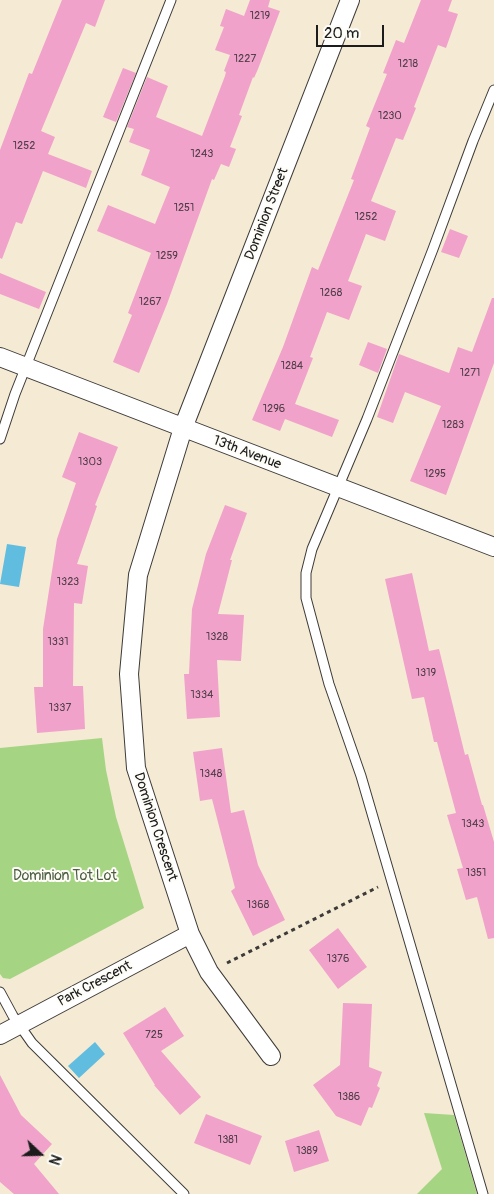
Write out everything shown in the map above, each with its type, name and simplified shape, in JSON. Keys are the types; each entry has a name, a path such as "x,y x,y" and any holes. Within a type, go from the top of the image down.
{"street":[{"name":"Dominion Street","path":"183,428 350,0"},
{"name":"13th Avenue","path":"0,357 494,547"},
{"name":"Dominion Crescent","path":"183,428 138,575 129,674 136,768 190,934 209,972 271,1056"},
{"name":"Park Crescent","path":"0,1035 190,934"}],"lane":[{"path":"0,439 26,367 171,0"},
{"path":"484,1194 361,776 329,684 306,598 306,573 312,549 366,419 494,90"},
{"path":"0,992 32,1043 184,1194"}],"path":[{"path":"209,972 391,880"}],"green space":[{"name":"Dominion Tot Lot","path":"102,738 106,770 116,817 144,908 10,979 3,978 0,974 0,748"},
{"path":"424,1113 454,1115 477,1194 417,1194 442,1169"}],"water":[{"path":"7,544 26,547 19,587 0,584"},
{"path":"95,1042 105,1054 79,1078 68,1066"}],"building":[{"path":"62,0 105,0 95,27 86,23 41,131 55,137 48,154 92,171 86,188 43,171 22,224 16,222 2,259 0,258 0,150 29,73 32,74"},
{"path":"250,0 270,0 268,7 280,11 239,115 242,116 230,147 236,149 229,167 221,164 214,180 212,179 167,304 139,373 113,362 132,315 128,313 151,253 97,231 108,205 155,224 170,187 141,175 150,150 129,142 134,129 127,127 147,77 168,86 156,117 202,136 225,76 226,72 224,71 230,55 215,50 224,27 220,26 226,9 244,16"},
{"path":"421,0 452,0 448,11 458,14 446,48 438,45 403,140 396,138 371,201 396,211 385,241 366,234 348,281 362,286 349,320 327,312 310,357 313,358 295,404 339,420 332,437 285,419 280,431 252,420 283,347 312,267 318,270 354,180 351,179 370,128 366,126 387,74 383,73 396,40 404,43"},
{"path":"123,68 136,73 116,122 103,117"},
{"path":"450,229 468,236 459,258 441,252"},
{"path":"0,273 46,292 39,309 0,294"},
{"path":"492,298 494,298 494,363 446,495 410,481 441,406 405,392 393,423 377,417 399,354 449,373 458,347 472,352"},
{"path":"368,342 387,349 378,373 359,365"},
{"path":"79,432 118,447 95,505 97,506 77,564 88,566 82,604 74,603 73,686 83,686 85,729 37,733 34,687 43,687 43,629 57,539 76,483 62,477"},
{"path":"225,505 247,513 230,560 232,560 218,614 244,615 241,661 217,660 220,717 187,719 184,674 189,674 192,609 206,554"},
{"path":"412,573 429,651 439,649 465,755 468,754 494,842 494,938 488,939 477,897 466,900 457,869 463,868 447,815 456,813 437,742 434,742 424,697 412,699 398,637 385,579"},
{"path":"222,748 231,813 244,810 258,865 285,920 253,936 231,891 235,888 212,799 200,801 193,752"},
{"path":"338,928 367,967 338,989 309,950"},
{"path":"343,1003 372,1004 369,1067 382,1072 377,1086 380,1088 372,1108 369,1107 361,1126 336,1116 313,1085 340,1065"},
{"path":"165,1007 184,1036 161,1051 201,1097 180,1115 154,1085 123,1033"},
{"path":"0,1075 21,1115 52,1144 34,1164 59,1194 14,1194 0,1182"},
{"path":"206,1114 262,1136 250,1165 194,1143"},
{"path":"319,1130 329,1161 294,1172 285,1141"}]}
